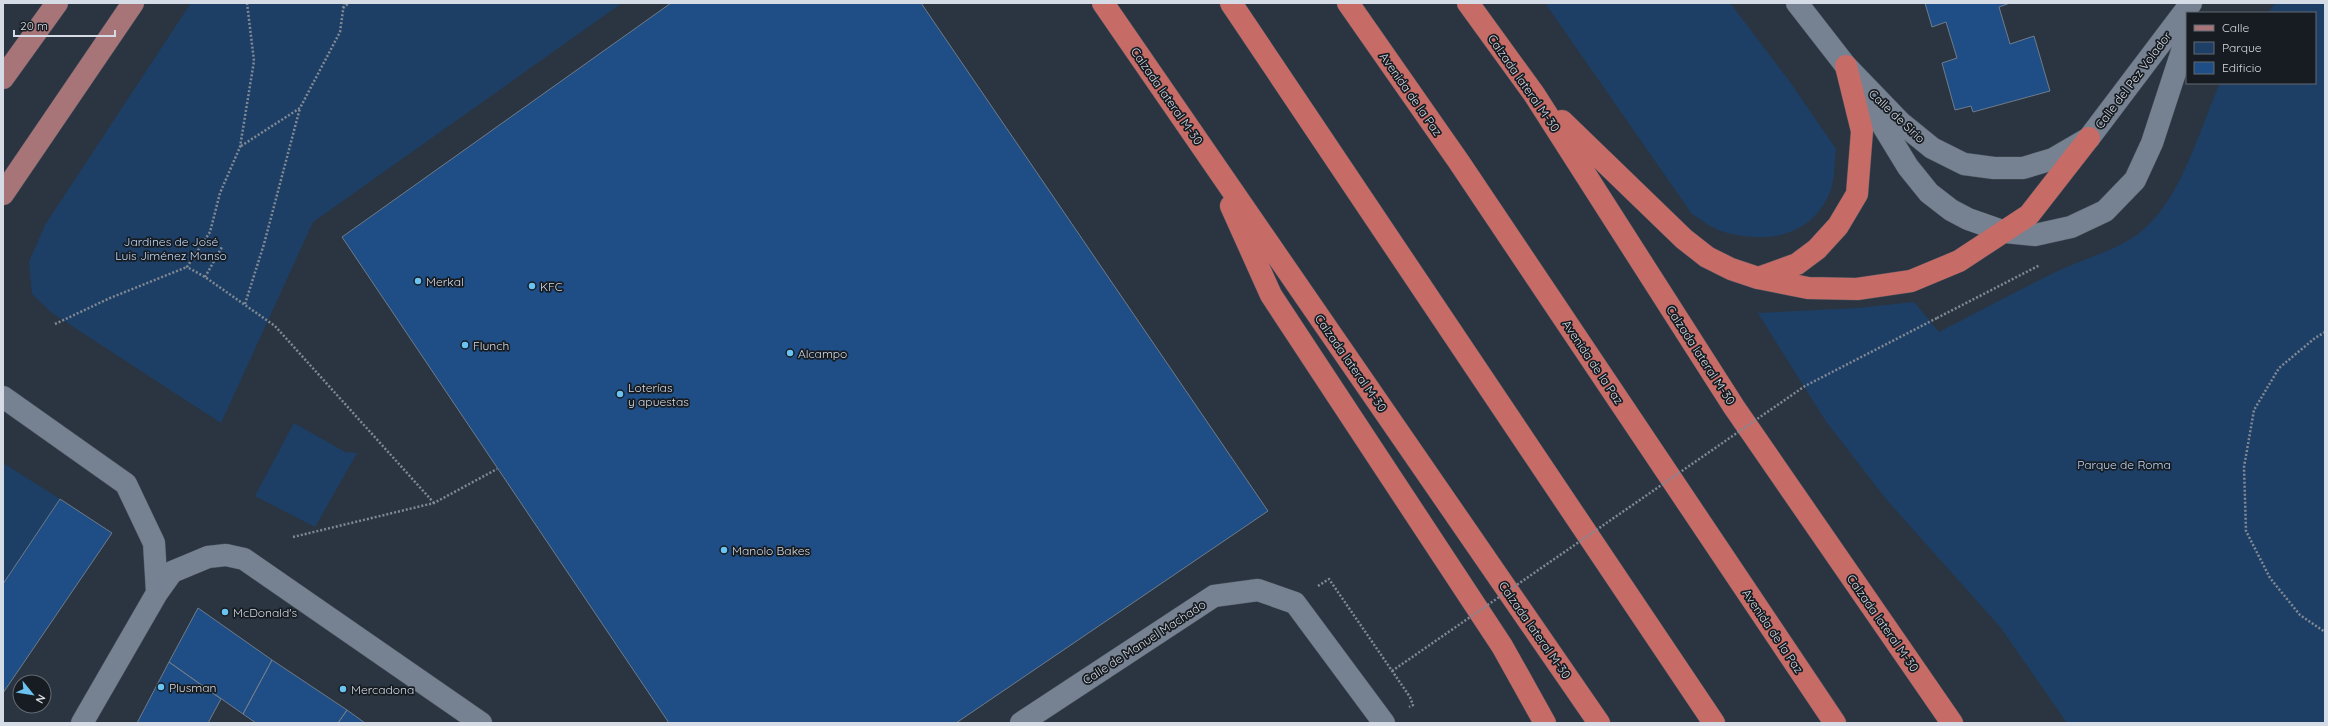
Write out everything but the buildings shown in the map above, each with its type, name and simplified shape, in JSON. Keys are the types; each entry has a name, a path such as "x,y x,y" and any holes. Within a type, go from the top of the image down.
{"highway":[{"name":"Calzada lateral M-30","path":"1103,3 1599,723"},
{"path":"1231,3 1714,723"},
{"name":"Avenida de la Paz","path":"1348,3 1459,162 1835,723"},
{"name":"Calzada lateral M-30","path":"1468,3 1534,94 1734,407 1952,723"},
{"path":"1758,278 1797,264 1817,249 1838,226 1857,194 1862,131 1846,66"},
{"path":"1534,94 1684,239 1707,257 1731,269 1758,278 1808,288 1857,289 1911,281 1959,261 2029,215 2089,138"},
{"path":"1207,154 1271,295 1502,646 1545,723"}],"main road":[{"path":"3,78 57,3"},
{"path":"3,194 133,3"}],"street":[{"name":"Calle de Sirio","path":"1797,3 1846,66 1900,122 1932,148 1964,164 1994,168 2023,168 2053,159 2089,138"},
{"name":"Calle del Pez Volador","path":"2089,138 2190,3"},
{"name":"Calle del Pez Volador","path":"2005,232 2035,235 2071,227 2105,210 2135,180 2152,143 2186,39"},
{"name":"Calle de Sirio","path":"1846,66 1908,167 1929,193 1951,210 1968,219 2005,232"},
{"path":"3,397 126,484 154,543 157,592"},
{"path":"82,723 157,592 172,572 208,557 226,555 244,559 481,723"},
{"name":"Calle de Manuel Machado","path":"1021,723 1214,596 1258,590 1295,603 1384,723"}],"path":[{"path":"55,324 187,267 210,232 220,193 240,147 245,108 254,61 247,3"},
{"path":"245,304 264,244 300,108 340,32 344,3"},
{"path":"343,8 349,3"},
{"path":"240,147 300,108"},
{"path":"205,277 222,247"},
{"path":"1392,672 1805,386 2046,262"},
{"path":"187,267 205,277 275,326 434,503"},
{"path":"2325,332 2315,338 2280,368 2254,410 2244,467 2246,531 2270,578 2300,614 2325,632"},
{"path":"293,537 434,503 497,469"},
{"path":"1329,579 1410,697"}],"green space":[{"name":"Jardines de José Luis Jiménez Manso","path":"191,3 622,3 313,222 221,423 52,313 32,294 29,262 45,225"},
{"path":"1545,3 1730,3 1790,82 1836,149 1832,187 1822,207 1811,219 1799,228 1786,233 1756,237 1740,236 1720,231 1692,214"},
{"name":"Parque de Roma","path":"2275,3 2325,3 2325,723 2067,723 2001,628 1886,499 1825,420 1758,313 1858,308 1914,302 1939,332 2058,271 2115,248 2136,236 2158,214 2170,198 2180,180 2220,84 2316,84 2316,12 2269,12"},
{"path":"294,423 345,452 357,453 315,527 255,496"},
{"path":"3,463 60,499 3,584"}],"place":[{"name":"Merkal","path":"418,281"},
{"name":"KFC","path":"532,286"},
{"name":"Flunch","path":"465,345"},
{"name":"Alcampo","path":"790,353"},
{"name":"Loterías y apuestas","path":"620,394"},
{"name":"Manolo Bakes","path":"724,550"},
{"name":"McDonald's","path":"225,612"},
{"name":"Plusman","path":"161,687"},
{"name":"Mercadona","path":"343,689"}]}
